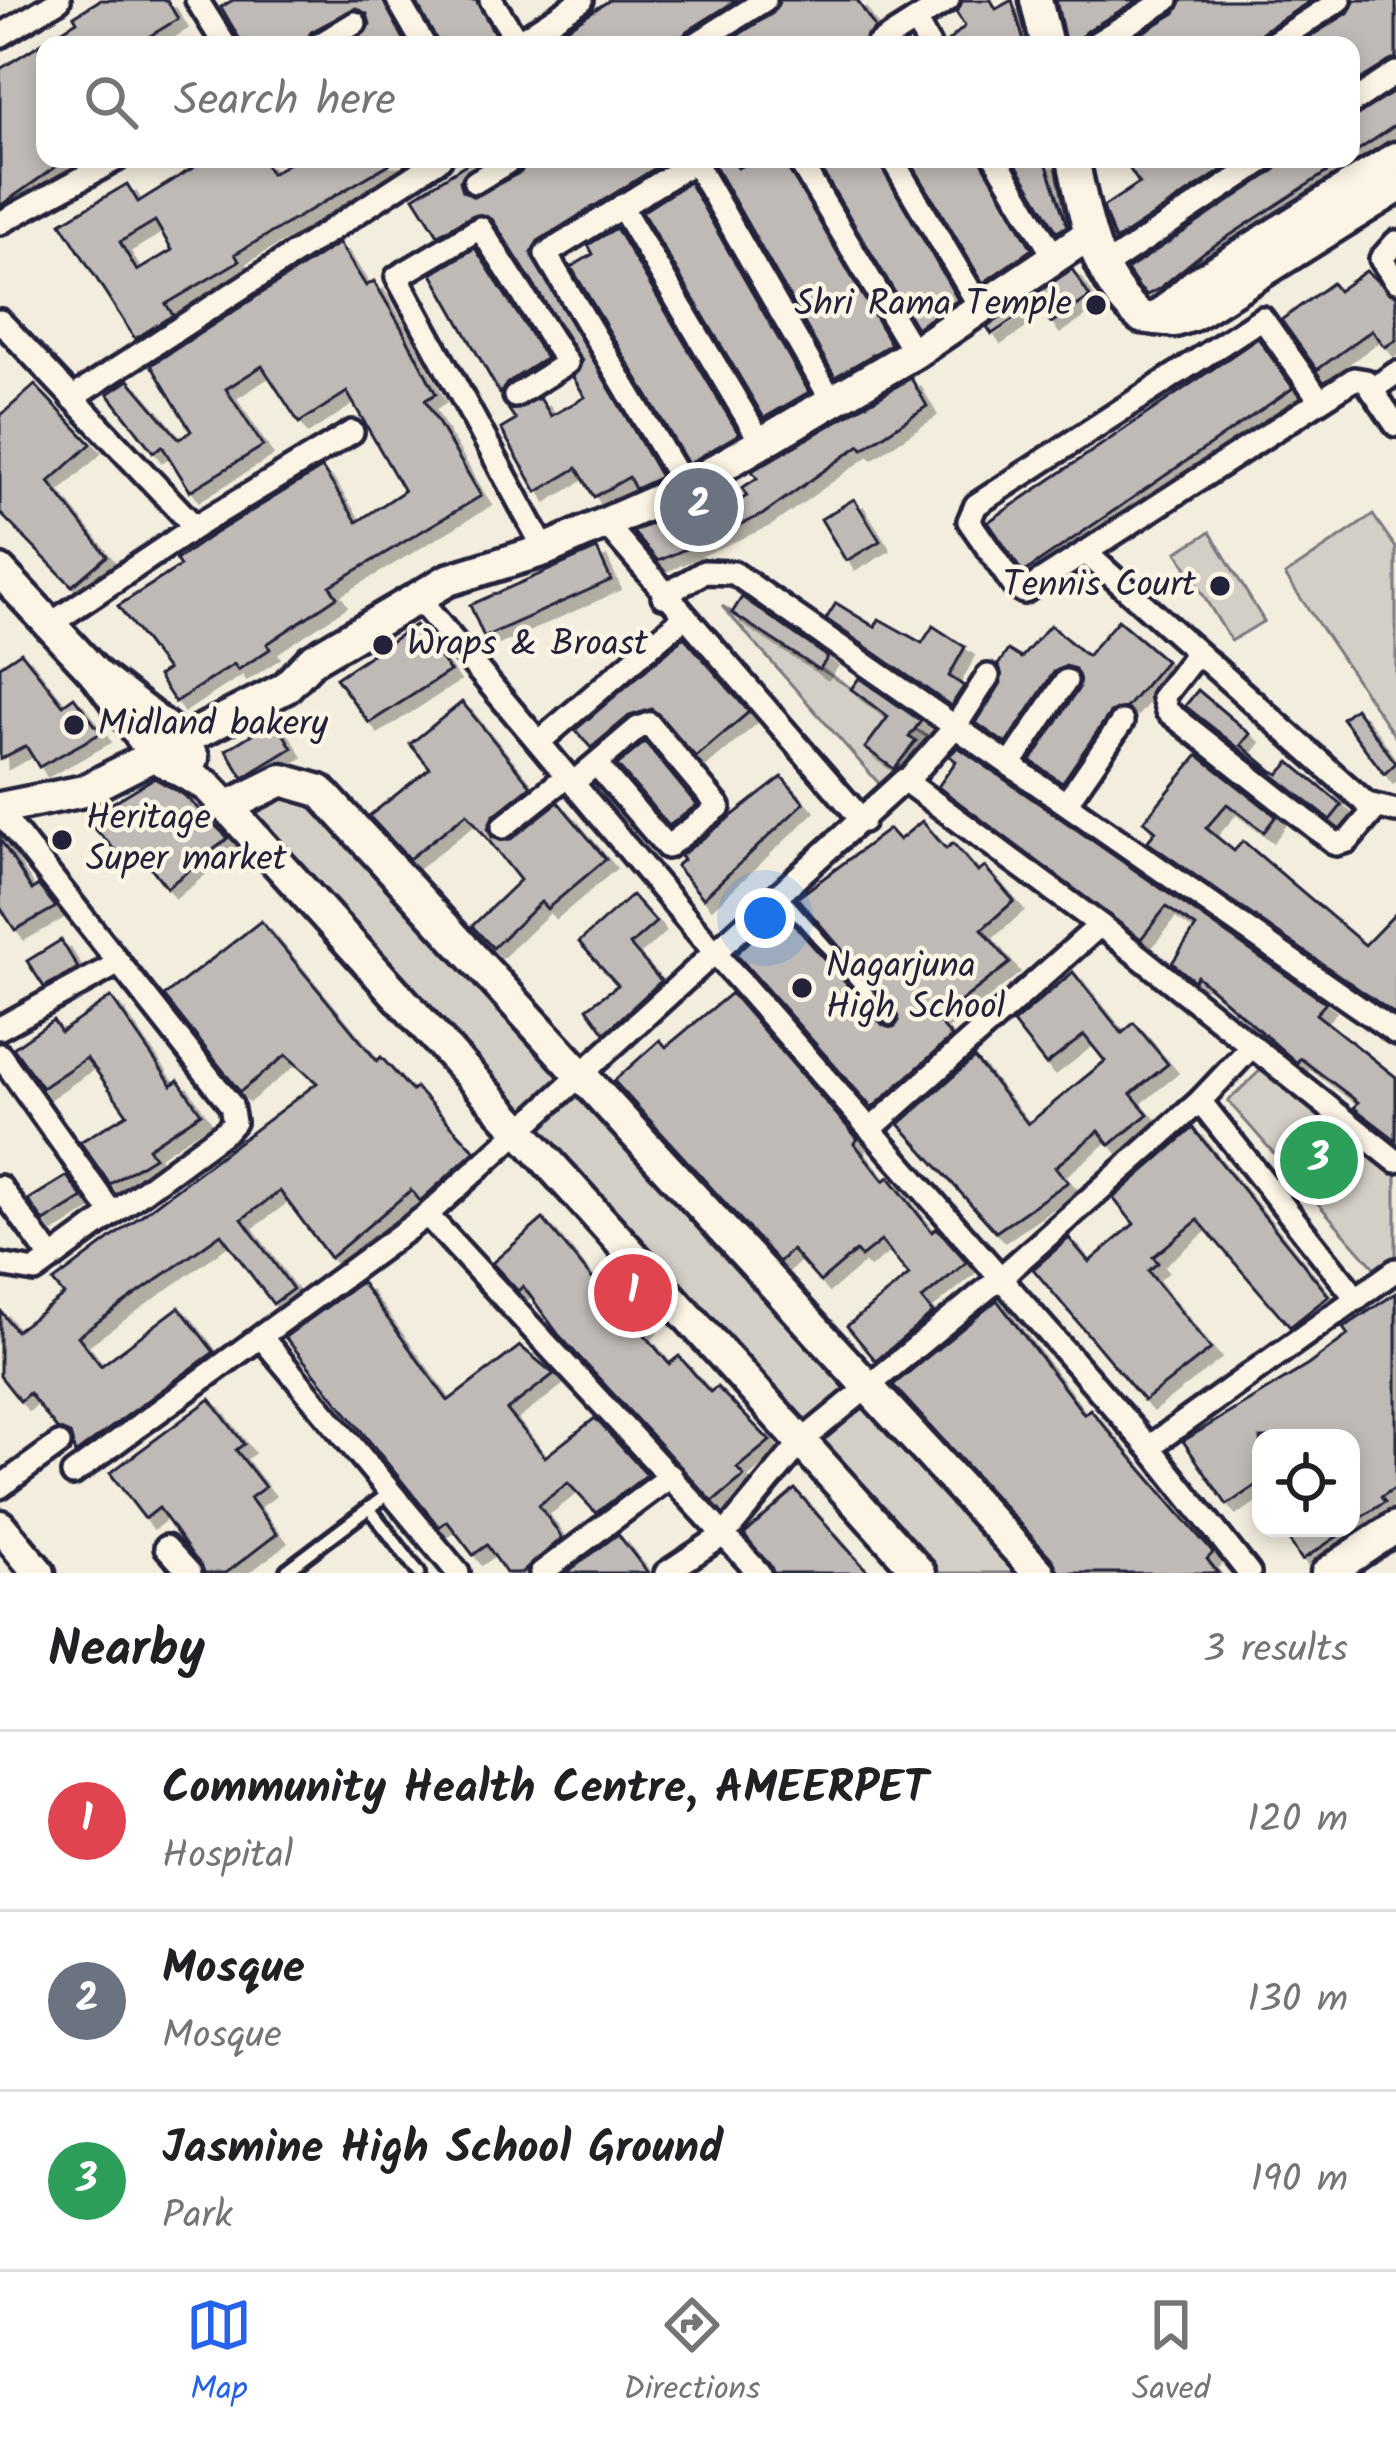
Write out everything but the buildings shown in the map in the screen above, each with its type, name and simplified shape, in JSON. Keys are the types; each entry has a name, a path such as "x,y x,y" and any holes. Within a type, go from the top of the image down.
{"main road":[{"path":"1036,0 1045,36"},
{"path":"1156,319 1194,285 1396,158"},
{"path":"1081,168 1088,235 1131,308 1156,319 1193,316 1396,188"},
{"path":"0,809 85,791 164,745 285,688 312,660 416,596 545,550 685,488 914,353 1088,235"},
{"path":"0,571 217,797 920,1573"},
{"path":"217,797 282,780 320,790 1039,1573"},
{"path":"0,1526 39,1573"},
{"path":"1327,1573 1396,1527"}],"street":[{"path":"0,36 59,0"},
{"path":"197,0 219,36"},
{"path":"398,0 419,36"},
{"path":"491,0 512,36"},
{"path":"529,36 582,0"},
{"path":"708,36 765,0"},
{"path":"891,36 948,0"},
{"path":"1108,36 1166,0"},
{"path":"1284,36 1340,0"},
{"path":"915,21 924,36"},
{"path":"334,36 356,23"},
{"path":"1360,97 1396,73"},
{"path":"0,223 101,168"},
{"path":"72,398 426,168"},
{"path":"475,182 498,168"},
{"path":"683,168 547,249 546,258 685,488"},
{"path":"701,168 832,401"},
{"path":"803,168 914,353"},
{"path":"897,168 980,307"},
{"path":"1001,168 1054,258"},
{"path":"1104,267 1252,168"},
{"path":"621,206 761,442"},
{"path":"515,396 567,363 478,228 398,277 545,550"},
{"path":"1396,242 1381,259 1396,281"},
{"path":"1320,400 1262,318 971,510 969,520 1019,591 1034,588 1354,379 1363,379 1373,389 1396,425"},
{"path":"0,320 195,527"},
{"path":"1373,389 1396,373"},
{"path":"50,625 195,527 352,432"},
{"path":"604,523 862,821"},
{"path":"1085,552 1197,653 1386,809 1348,841 1336,844 1167,711 1163,697 1197,653"},
{"path":"663,596 704,572 734,573 1396,1033"},
{"path":"416,596 717,955 1149,1447 1249,1573"},
{"path":"539,742 682,618"},
{"path":"73,1474 427,1216 717,955 898,782 908,780 955,728 988,676"},
{"path":"1010,765 1066,681"},
{"path":"1066,802 1122,722"},
{"path":"503,827 649,724 719,806 671,848 596,764"},
{"path":"908,780 1396,1161"},
{"path":"0,809 231,1105 234,1122 35,1271 0,1265"},
{"path":"633,854 657,834"},
{"path":"872,1128 1100,926"},
{"path":"0,1028 119,963"},
{"path":"666,1573 725,1534 803,1440 999,1279 1200,1101 1252,1046"},
{"path":"0,1054 112,1213"},
{"path":"1200,1101 1357,1299"},
{"path":"0,1186 52,1259"},
{"path":"427,1216 759,1573"},
{"path":"1149,1447 1396,1270"},
{"path":"262,1338 458,1573"},
{"path":"0,1487 58,1444"},
{"path":"542,1573 671,1476"},
{"path":"166,1547 190,1573"}],"lane":[{"path":"781,896 890,1019"},
{"path":"287,1570 390,1492"},
{"path":"369,1508 419,1573"}],"shaded area":[{"path":"1373,515 1396,548 1396,738 1285,575"},
{"name":"Tennis Court","path":"1210,532 1264,621 1231,641 1177,552"},
{"path":"722,606 934,741 883,788"},
{"path":"282,780 320,791 1039,1573 920,1573 227,807"},
{"path":"1265,1066 1396,1170 1396,1256 1378,1272 1228,1101"}],"place":[{"name":"Shri Rama Temple","path":"1096,305"},
{"name":"Mosque","path":"699,507"},
{"name":"Tennis Court","path":"1220,586"},
{"name":"Wraps & Broast","path":"383,645"},
{"name":"Midland bakery","path":"74,725"},
{"name":"Heritage Super market","path":"62,840"},
{"name":"Nagarjuna High School","path":"802,988"},
{"name":"Jasmine High School Ground","path":"1319,1160"},
{"name":"Community Health Centre, AMEERPET","path":"633,1293"}]}
